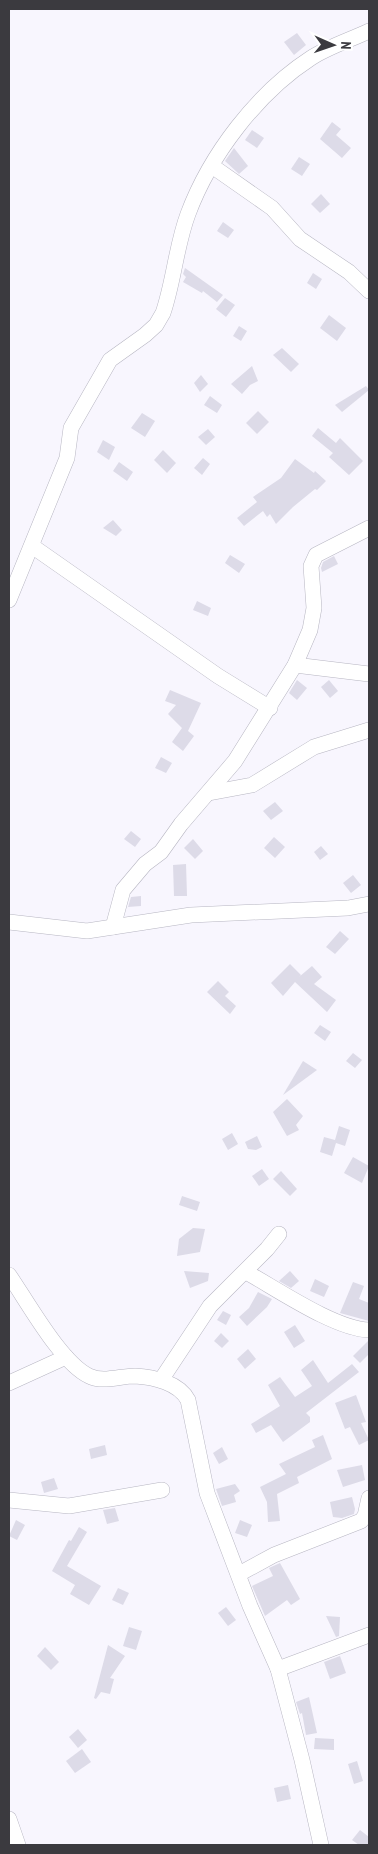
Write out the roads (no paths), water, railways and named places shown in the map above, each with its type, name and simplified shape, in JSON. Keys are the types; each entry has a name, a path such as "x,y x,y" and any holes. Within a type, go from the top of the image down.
{"street":[{"path":"9,600 68,458 71,428 110,360 145,335 156,325 163,314 187,218 212,166 235,129 252,109 298,67 312,57 369,31"},
{"path":"212,166 272,208 300,239 342,268 369,291"},
{"path":"113,927 123,890 145,864 161,852 234,761 270,708 295,664 310,630 314,608 312,561 316,555 369,528"},
{"path":"32,546 218,676 270,708"},
{"path":"295,664 369,674"},
{"path":"209,793 252,784 314,747 369,730"},
{"path":"9,922 88,931 191,915 348,908 369,904"},
{"path":"161,1380 210,1306 246,1272 279,1234"},
{"path":"246,1272 326,1316 352,1327 369,1330"},
{"path":"9,1275 66,1357 81,1372 99,1379 135,1376 161,1380 185,1394 188,1400 207,1493 250,1606 278,1669 321,1845"},
{"path":"9,1383 66,1357"},
{"path":"9,1500 69,1506 162,1490"},
{"path":"239,1574 274,1555 361,1521 365,1516 369,1498"},
{"path":"278,1669 369,1635"},
{"path":"9,1819 18,1845"}]}
